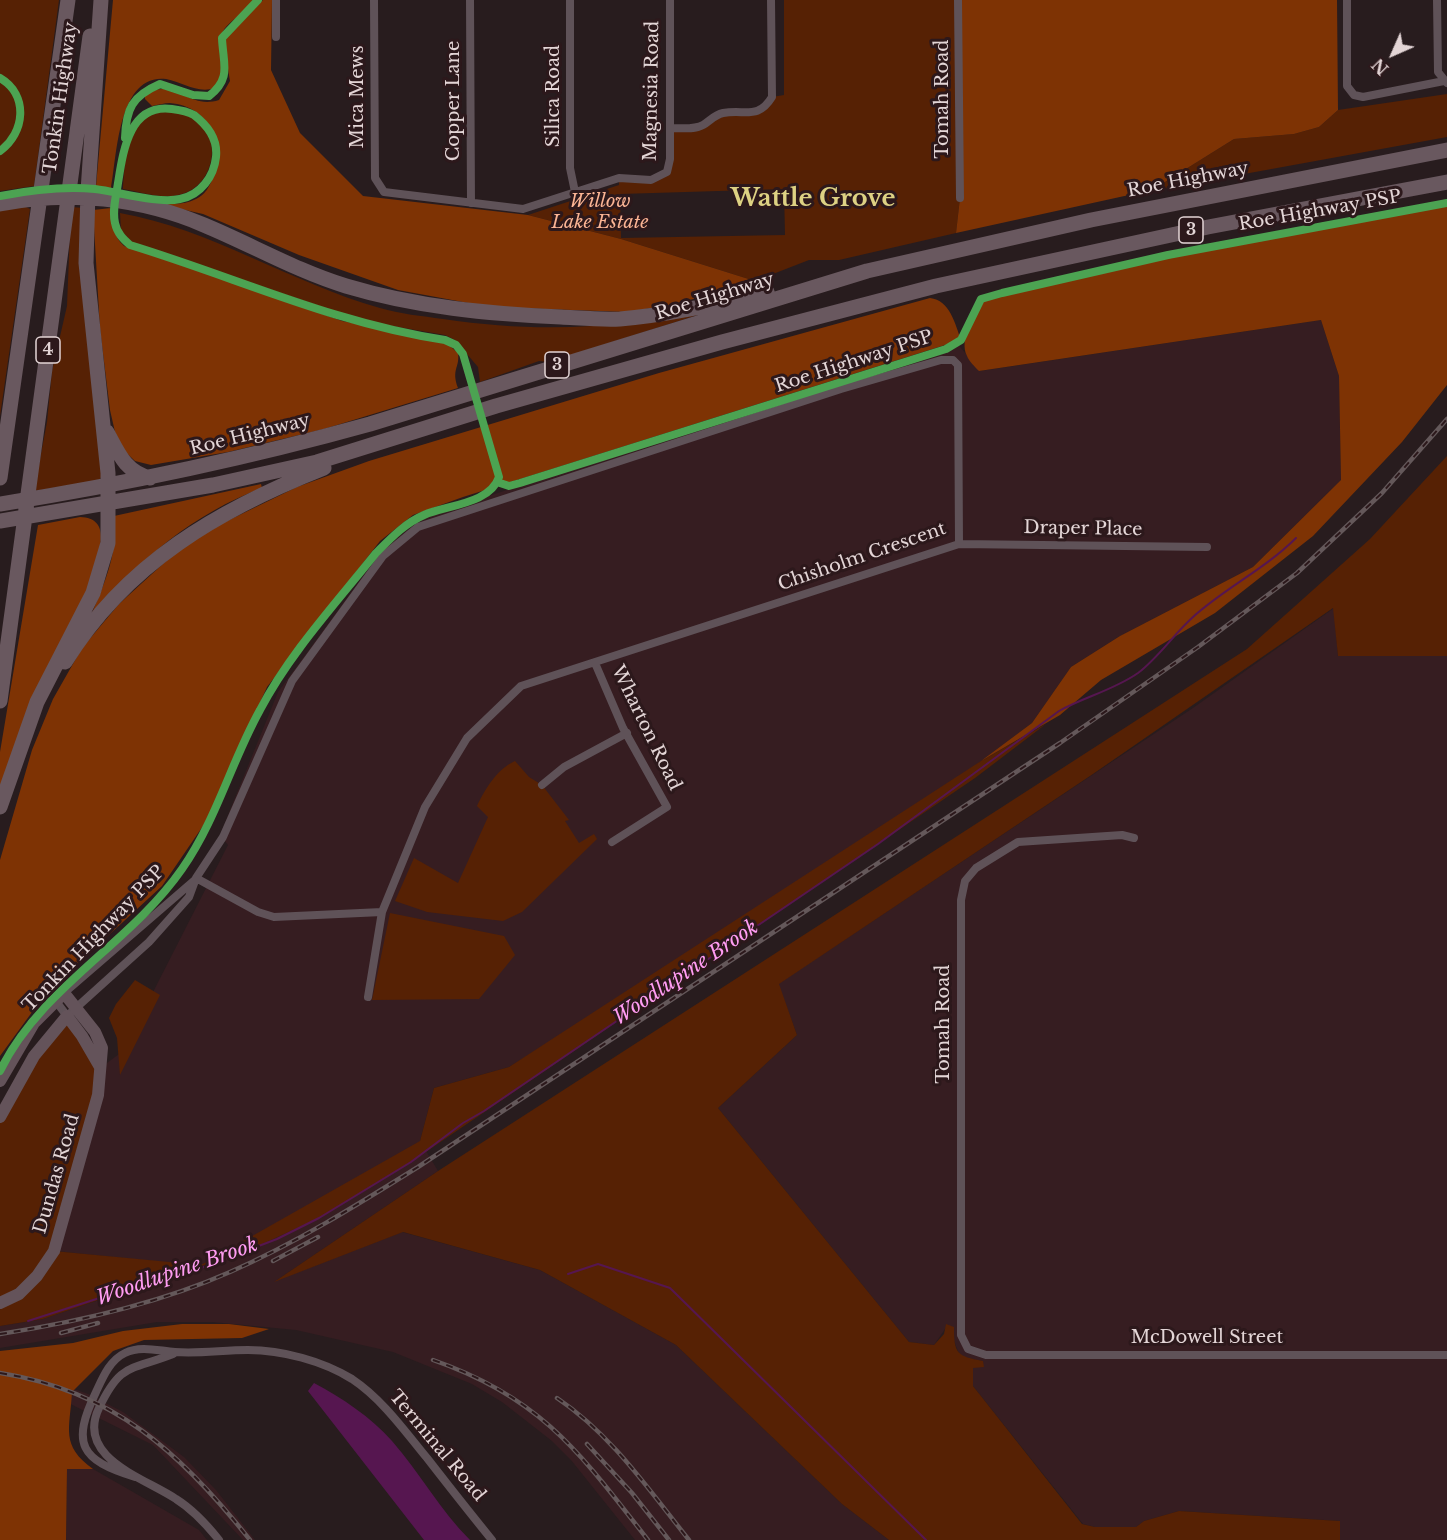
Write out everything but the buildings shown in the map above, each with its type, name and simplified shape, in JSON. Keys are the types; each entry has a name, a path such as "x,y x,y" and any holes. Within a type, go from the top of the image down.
{"highway":[{"name":"Tonkin Highway","path":"0,478 68,0"},
{"name":"Tonkin Highway","path":"0,701 95,0"},
{"path":"0,807 41,692 99,580 108,543 103,424 86,263 87,191 101,0"},
{"name":"Roe Highway","path":"0,504 150,478 289,446 370,424 867,272 1080,222 1447,150"},
{"name":"3","path":"0,521 213,486 317,462 428,427 722,342 936,286 1208,227 1447,182"},
{"path":"0,204 17,200 60,197 125,202 174,214 344,285 399,300 479,312 618,319 666,313 867,272"},
{"path":"103,424 126,465 135,473 150,478"},
{"path":"20,746 42,701 89,630 112,602 180,540 268,490 428,427"}],"main road":[{"name":"Dundas Road","path":"0,1303 19,1294 37,1276 54,1251 98,1095 100,1067 71,1012 59,997"},
{"path":"0,1081 34,1023 59,997"},
{"path":"0,1118 34,1056 71,1012"}],"street":[{"path":"276,0 276,37"},
{"name":"Mica Mews","path":"374,0 375,178 384,192 471,202"},
{"name":"Copper Lane","path":"470,0 471,202"},
{"name":"Silica Road","path":"570,0 570,168 575,192"},
{"name":"Magnesia Road","path":"575,192 619,178 659,178 667,172 670,159 670,0"},
{"path":"670,128 702,126 724,113 758,111 765,108 772,97 771,0"},
{"name":"Tomah Road","path":"958,0 960,198"},
{"path":"1347,0 1347,86 1354,95 1363,97 1445,82 1438,72 1437,0"},
{"path":"471,202 524,209 575,192"},
{"name":"Chisholm Crescent","path":"196,878 223,837 292,681 382,556 418,527 841,389 947,359 958,365 960,373 959,544 520,686 467,738 425,807 382,912 368,997"},
{"name":"Draper Place","path":"959,544 1207,547"},
{"name":"Wharton Road","path":"595,663 627,733 667,807 612,842"},
{"path":"542,785 564,767 627,733"},
{"name":"Tomah Road","path":"968,1349 961,1335 961,900 965,881 976,868 1018,842 1134,837"},
{"path":"196,878 258,912 274,916 382,912"},
{"path":"59,997 196,878"},
{"path":"71,1012 149,942 189,897 196,878"},
{"name":"McDowell Street","path":"968,1349 986,1355 1447,1355"},
{"name":"Terminal Road","path":"219,1540 209,1527 178,1500 135,1477 104,1467 93,1458 82,1437 83,1418 107,1369 118,1358 139,1350 176,1353 250,1350 301,1358 344,1375 385,1408 492,1540"},
{"name":"Terminal Road","path":"135,1477 100,1448 94,1431 97,1412 110,1384 122,1371 176,1353"}],"shaded area":[{"path":"113,0 256,0 223,31 220,44 222,70 215,88 196,89 166,79 150,81 138,89 129,102 123,119 111,188 96,186"},
{"path":"263,0 272,0 271,70 300,133 363,196 528,215 621,239 755,281 676,304 627,312 490,307 398,290 299,255 203,214 141,200 176,204 189,202 199,197 213,178 218,153 212,129 205,119 184,106 170,103 152,106 145,99 145,94 166,89 199,101 219,100 230,81 224,46 226,38"},
{"path":"958,0 1337,0 1338,110 1319,127 1294,134 1234,139 1165,182 1129,195 956,233 960,198"},
{"path":"1447,203 1447,385 1402,442 1313,536 1215,613 1101,680 1060,715 981,761 1032,723 1071,667 1120,636 1253,567 1341,480 1339,376 1321,320 979,371 968,358 965,343 971,319 981,299 1168,255"},
{"path":"111,208 115,234 124,246 342,321 444,341 458,353 455,377 458,388 324,429 228,452 151,465 135,461 118,445 110,410 100,329 93,210"},
{"path":"930,298 937,300 947,308 961,340 463,497 413,515 380,541 267,687 207,820 162,886 46,993 0,1056 0,860 32,750 53,699 82,648 119,604 176,552 221,524 297,487 369,461 659,373"},
{"path":"1321,320 1339,376 1341,480 1253,567 1120,636 1071,667 1032,723 878,839 509,1067 434,1088 420,1141 438,1171 277,1280 402,1232 540,1270 676,1345 842,1504 889,1540 635,1540 571,1460 552,1441 502,1402 472,1384 393,1352 296,1330 212,1322 157,1322 0,1348 0,1326 43,1319 199,1266 46,1250 95,1072 123,1051 228,845 220,835 278,692 382,550 422,518 956,342 980,371"},
{"path":"261,484 262,488 214,511 170,540 129,575 92,613 113,553 114,516"},
{"path":"80,517 90,519 100,529 101,537 95,572 0,786 0,752 38,525"},
{"path":"1334,608 1338,656 1447,656 1447,1540 1340,1540 1340,1521 1179,1511 1144,1521 1136,1527 1095,1527 1083,1524 973,1386 973,1367 982,1361 965,1358 959,1354 954,1341 954,1327 945,1329 934,1345 909,1342 718,1108 797,1035 778,984 1193,708"},
{"path":"182,1324 229,1324 269,1329 242,1338 144,1340 113,1351 72,1392 69,1426 71,1444 93,1469 67,1469 66,1540 0,1540 0,1351 73,1343 123,1331"},
{"path":"0,1369 48,1380 88,1394 123,1412 184,1457 216,1490 255,1540 243,1540 153,1445"},
{"path":"314,1383 356,1409 384,1432 470,1540 424,1540 308,1391"},
{"path":"67,1469 93,1469 199,1530 207,1540 66,1540"}],"green space":[{"path":"0,0 59,0 34,186 0,191"},
{"name":"Willow Lake Estate","path":"784,0 958,0 960,198 956,233 839,260 809,260 755,281 621,239 528,215 619,185 619,178 651,180 667,172 670,128 691,128 714,116 758,111 772,97 784,95","holes":["784,189 785,235 621,238 620,194"]},
{"path":"1447,94 1447,137 1129,195 1165,182 1234,139 1294,134 1319,127 1338,110"},
{"path":"164,111 192,116 202,125 209,135 212,148 207,172 191,190 178,195 158,196 123,189 127,152 134,130 151,115"},
{"path":"24,206 30,209 0,416 0,211"},
{"path":"71,207 84,208 102,475 99,481 34,491 47,422 52,371 67,306"},
{"path":"120,213 186,231 347,297 411,315 480,324 550,327 617,324 723,307 549,362 539,361 480,382 478,367 455,340 445,335 386,325 343,314 133,243 121,231"},
{"path":"1447,456 1447,656 1338,656 1333,608 1093,774 779,984 797,1035 718,1108 909,1342 934,1345 944,1334 946,1324 954,1327 956,1348 959,1352 983,1361 984,1367 973,1368 973,1386 1082,1524 1095,1527 1136,1527 1144,1521 1179,1511 1340,1521 1340,1540 889,1540 842,1504 676,1345 540,1270 403,1232 274,1282 438,1171 1247,649 1370,539"},
{"path":"1046,724 975,778 411,1162 319,1218 236,1256 177,1273 43,1319 0,1326 0,1117 67,1016 100,1067 54,1251 201,1265 420,1141 434,1088 509,1067 981,761"},
{"path":"515,761 529,777 542,785 569,820 565,821 579,843 594,834 597,839 522,912 503,921 427,912 395,901 414,858 458,883 488,817 477,806 497,774"},
{"path":"390,913 504,936 515,955 479,999 372,1000"},
{"path":"135,980 160,995 120,1075 117,1038 109,1018 116,1004"}],"waterway":[{"name":"Woodlupine Brook","path":"28,1321 177,1273 201,1268 277,1239 319,1218 411,1162 463,1123 878,844 1059,711 1138,673 1193,617 1296,538"},
{"path":"568,1274 598,1264 670,1288 926,1540"}],"railway":[{"path":"0,1334 58,1324 146,1303 203,1283 255,1261 302,1236 418,1167 1060,743 1198,647 1297,573 1382,493 1447,419"},
{"path":"273,1261 318,1237"},
{"path":"61,1333 98,1323"},
{"path":"433,1360 471,1375 503,1392 531,1411 579,1455 648,1540"},
{"path":"0,1373 41,1382 77,1394 111,1411 142,1431 198,1480 250,1540"},
{"path":"557,1398 577,1413 612,1446 644,1482 689,1540"},
{"path":"587,1444 632,1493 669,1540"}],"cycle path":[{"path":"125,138 127,119 132,105 150,89 160,84 193,95 209,96 216,89 221,83 225,70 222,38 258,0"},
{"path":"0,78 16,94 20,114 15,134 0,151"},
{"name":"Tonkin Highway PSP","path":"0,196 36,190 71,188 105,190 115,193 127,195 138,197 161,200 187,197 205,184 216,157 211,133 194,115 178,110 158,109 146,114 131,132 122,158 120,171 117,188 116,193 115,198 114,208 116,227 123,238 130,245 286,299 364,323 445,340 456,345 463,354 499,477 487,493 410,522 376,553 314,629 272,689 250,730 205,830 182,869 161,896 38,1015 17,1041 0,1071"},
{"name":"Roe Highway PSP","path":"497,482 509,486 520,483 946,349 961,340 981,299 1168,255 1447,203"}],"district":[{"name":"Wattle Grove","path":"813,199"}]}
